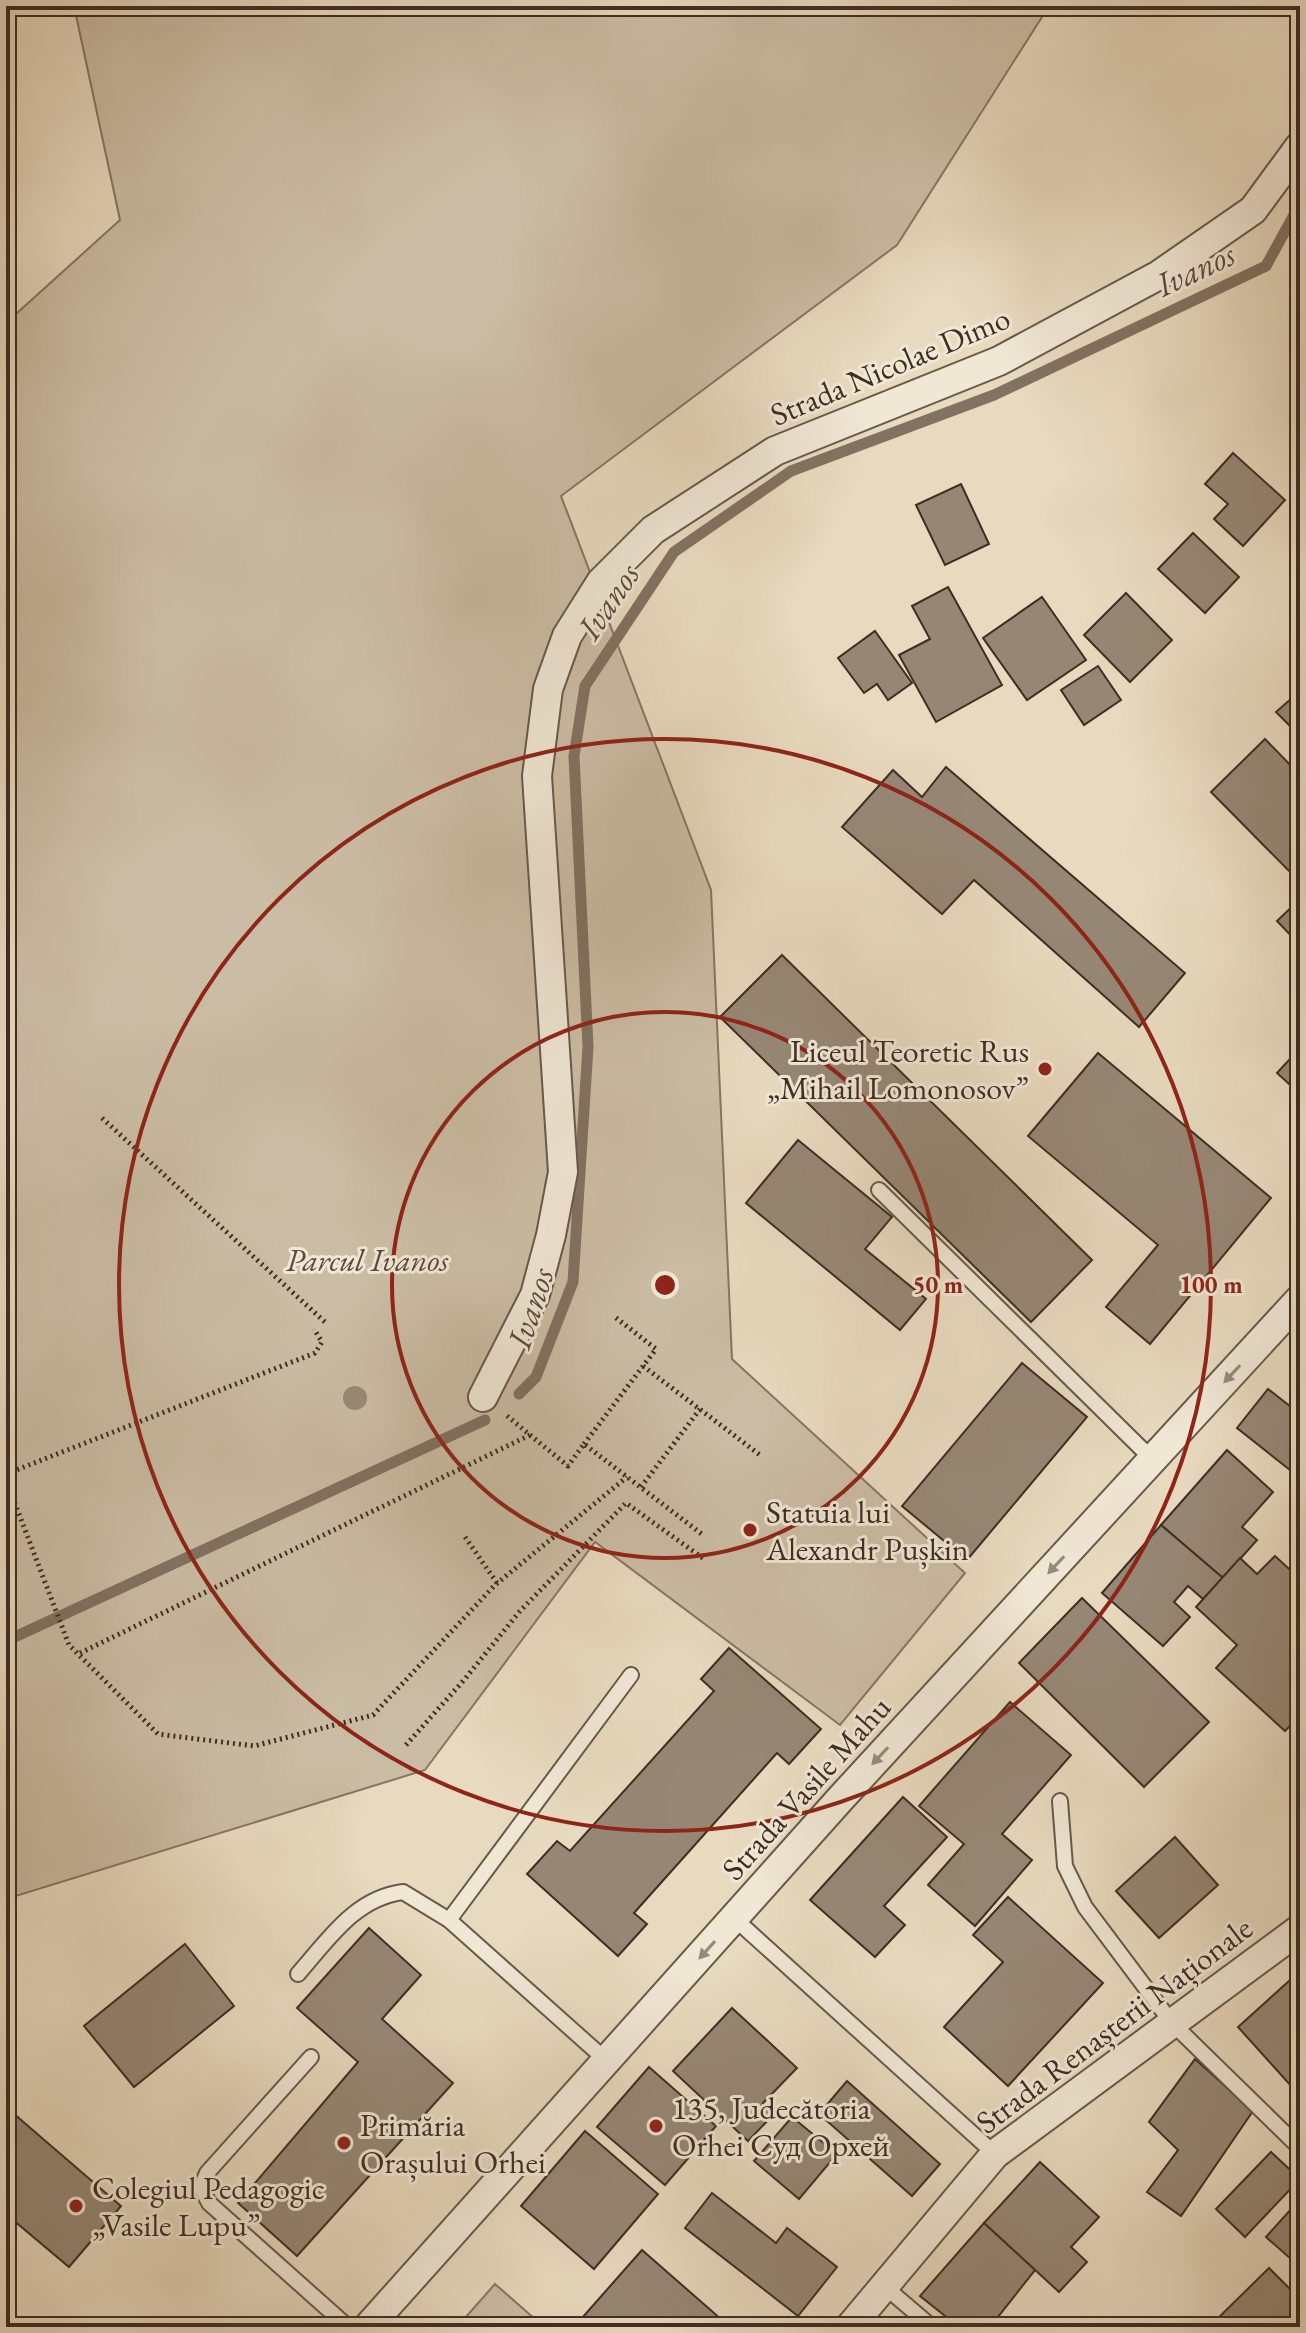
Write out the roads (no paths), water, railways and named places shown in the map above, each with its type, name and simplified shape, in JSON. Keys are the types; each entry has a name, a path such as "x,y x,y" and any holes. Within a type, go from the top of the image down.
{"street":[{"name":"Strada Nicolae Dimo","path":"483,1397 535,1295 563,1172 537,776 548,689 567,636 601,582 653,530 775,451 999,361 1159,275 1253,210 1300,146"},
{"name":"Strada Vasile Mahu","path":"368,2327 842,1797 1153,1460 1295,1315"},
{"name":"Strada Renașterii Naționale","path":"850,2327 995,2154 1300,1929"}],"lane":[{"path":"879,1190 1153,1460"},
{"path":"449,1920 631,1675"},
{"path":"1060,1801 1065,1866 1085,1907 1172,2023 1300,2148"},
{"path":"298,1974 355,1912 374,1898 403,1892 449,1920 607,2061"},
{"path":"735,1919 995,2154"},
{"path":"311,2057 207,2173 201,2187 209,2203 348,2327"},
{"path":"884,2286 932,2327"}],"waterway":[{"name":"Ivanos","path":"519,1394 536,1377 573,1282 588,1047 574,756 585,686 674,552 791,471 994,395 1266,266 1300,204"},
{"name":"Ivanos","path":"6,1641 485,1420"}],"place":[{"name":"Liceul Teoretic Rus „Mihail Lomonosov”","path":"1045,1069"},
{"name":"Statuia lui Alexandr Pușkin","path":"750,1530"},
{"name":"135, Judecătoria Orhei Суд Орхей","path":"656,2126"},
{"name":"Primăria Orașului Orhei","path":"344,2143"},
{"name":"Colegiul Pedagogic „Vasile Lupu”","path":"76,2206"}],"park label":[{"name":"Parcul Ivanos","path":"367,1260"}]}
